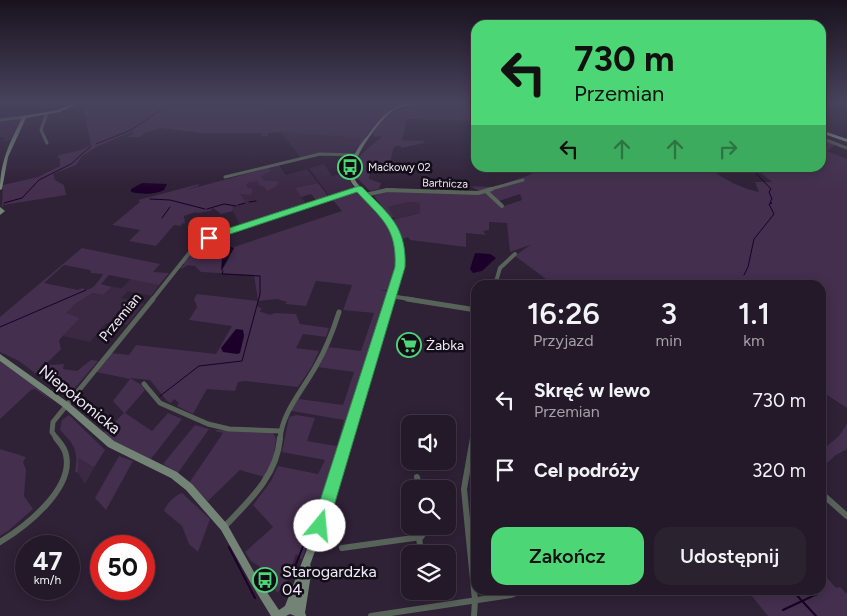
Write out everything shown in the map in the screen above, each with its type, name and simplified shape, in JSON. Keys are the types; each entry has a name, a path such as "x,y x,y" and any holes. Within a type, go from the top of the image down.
{"main road":[{"path":"0,189 6,157 17,132"},
{"path":"289,609 301,615 307,566 400,267 399,240 392,225 359,189 353,181 351,172 357,155 372,132"},
{"path":"826,133 847,141"},
{"path":"0,209 2,211 0,213"},
{"name":"Niepołomicka","path":"0,357 66,405 111,444 174,475 193,491 224,526 277,616"},
{"path":"277,616 289,609 298,580 307,566"}],"street":[{"path":"42,132 48,143"},
{"path":"826,140 847,148"},
{"path":"225,177 320,154 357,155"},
{"name":"Bartnicza","path":"365,195 387,190 487,192 523,180"},
{"name":"Przemian","path":"0,542 34,518 63,479 67,464 66,452 56,439 51,427 53,422 158,290 196,246 223,232 359,189"},
{"path":"487,192 502,206"},
{"path":"496,280 500,268 515,254"},
{"path":"391,296 471,309"},
{"path":"224,526 265,482 279,449 280,431 290,407 317,365 332,334 339,312"},
{"path":"144,384 160,403 208,424 229,429 280,431"},
{"path":"471,448 464,489 471,560"},
{"path":"826,497 847,516"},
{"path":"342,548 419,537 422,535"},
{"path":"419,537 420,545"},
{"path":"474,616 475,595"},
{"path":"371,616 512,595"}],"shaded area":[{"path":"0,132 14,132 10,140 2,142 5,137 0,137"},
{"path":"88,132 149,132 140,137 127,137 135,133 131,132 98,146 82,156 76,165 53,174 55,180 64,185 66,195 3,205 2,207 3,185 38,177 60,166 60,158 57,158 59,155 81,150 91,145"},
{"path":"190,132 369,132 356,151 361,138 281,132"},
{"path":"281,132 361,138 355,151 350,153 321,153 300,157"},
{"path":"404,132 402,140 425,141 424,143 401,148 401,146 396,146 393,149 390,164 371,165 369,179 381,183 379,189 370,191 354,175 354,168 364,152 382,136 374,137 373,133"},
{"path":"268,133 268,136 260,134"},
{"path":"826,142 836,144 827,151 847,159 847,408 826,394 826,280 547,280 515,256 530,245 510,252 507,223 489,222 489,230 483,231 486,235 466,233 466,247 410,240 408,237 403,239 392,220 420,213 420,203 408,202 388,207 394,217 390,218 374,196 385,191 486,193 501,207 522,200 520,194 499,201 489,192 498,188 479,191 472,187 459,186 495,187 532,174 532,172 714,172 733,183 759,192 755,182 772,182 760,172 826,172"},
{"path":"324,164 332,176 346,173 354,189 330,197 309,168"},
{"path":"279,165 286,175 307,169 318,183 295,188 306,204 240,225 231,207 245,203 231,178"},
{"path":"269,168 271,171 261,176 264,181 277,181 279,183 274,188 267,191 257,181 249,182 246,185 248,188 253,189 251,195 240,194 246,203 232,207 233,211 221,214 213,208 210,211 196,212 184,216 185,223 181,224 182,226 174,225 156,246 129,241 140,230 112,225 140,202 138,200 199,184 186,190"},
{"path":"142,183 167,184 164,190 156,193 131,192 131,189"},
{"path":"318,183 328,196 317,201 311,194 301,197 295,188"},
{"path":"357,191 387,225 396,246 396,258 388,290 378,290 388,291 382,313 302,560 296,554 286,584 277,593 259,566 251,561 245,552 273,527 253,505 271,481 278,466 318,474 325,460 282,452 289,417 296,415 315,418 307,441 337,446 344,420 292,411 291,409 308,386 299,399 343,405 354,372 317,367 328,347 361,351 374,313 343,310 352,285 316,281 306,306 285,304 287,302 277,299 258,301 254,275 201,272 195,266 188,265 180,268 199,246 208,249 222,243 225,244 214,248 219,258 222,259 222,271 234,247 342,211 332,199"},
{"path":"408,202 420,203 420,213 395,219 387,207"},
{"path":"221,244 234,248 221,271 222,259 217,259 213,254 214,248"},
{"path":"82,248 160,264 153,272 169,273 159,285 109,275 101,284 112,287 103,295 93,293 75,304 66,313 80,318 59,340 61,349 47,363 52,365 64,364 63,369 77,371 91,360 98,361 67,397 19,361 0,352 0,317","holes":["64,265 90,270 91,273 103,274 94,286 88,289 82,288 78,290 44,283"]},
{"path":"475,253 490,254 496,258 482,271 473,273 470,269"},
{"path":"131,279 159,285 151,296 128,291 121,298 144,304 127,325 106,323 90,342 63,336 80,318 65,314 75,304 93,293 103,295 112,287 122,288"},
{"path":"197,294 258,301 257,306 262,309 259,311 270,315 275,313 296,314 300,324 329,328 326,337 303,334 296,348 319,351 312,366 298,387 245,381 238,382 235,391 207,389 193,414 177,406 179,403 174,399 171,403 167,401 150,380 130,378 140,384 145,390 125,413 152,431 168,413 182,419 151,459 114,441 103,433 124,413 113,401 130,379 96,372 111,353 129,355 136,345 216,354 232,326 189,320 197,307 194,299"},
{"path":"236,329 243,330 244,336 240,353 223,352 221,348"},
{"path":"0,361 55,403 35,389 31,390 0,419"},
{"path":"69,415 105,450 95,466 91,466 79,458 78,473 75,472 76,453 74,448 60,430 62,420"},
{"path":"847,424 847,449 826,464 826,447 839,436"},
{"path":"195,425 209,429 178,473 163,464"},
{"path":"216,430 273,433 276,443 271,463 264,477 240,470 208,501 189,483 223,433"},
{"path":"0,449 26,457 23,462 26,470 24,496 33,509 0,536"},
{"path":"119,456 133,461 106,510 95,498"},
{"path":"79,458 91,466 95,466 85,484 78,473"},
{"path":"182,493 210,519 198,552 189,544 182,526 164,511 171,500"},
{"path":"826,577 836,588 840,587 847,594 847,616 768,616 751,595 826,595"}],"waterway":[{"path":"96,144 127,132"},
{"path":"4,203 22,198 39,180 71,164 91,146"},
{"path":"744,275 748,267 754,239 774,214 769,204 772,203 770,202 772,199 769,192 771,189 755,172"},
{"path":"150,199 170,200 205,209"},
{"path":"249,202 256,201"},
{"path":"238,205 245,203"},
{"path":"207,209 224,204 236,206"},
{"path":"162,218 170,207"},
{"path":"160,396 199,366 242,361 260,294 260,276 222,274 223,271"},
{"path":"0,327 86,290"},
{"path":"296,564 317,511"},
{"path":"229,547 255,598"},
{"path":"797,595 802,601"},
{"path":"802,601 815,595"},
{"path":"783,610 802,601"},
{"path":"802,601 816,616"}],"place":[{"name":"Maćkowy 02","path":"350,167"},
{"name":"Żabka","path":"409,345"},
{"name":"Starogardzka 04","path":"265,580"}],"route":[{"path":"209,238 359,189 388,220 397,234 401,249 400,267 320,526"}]}
